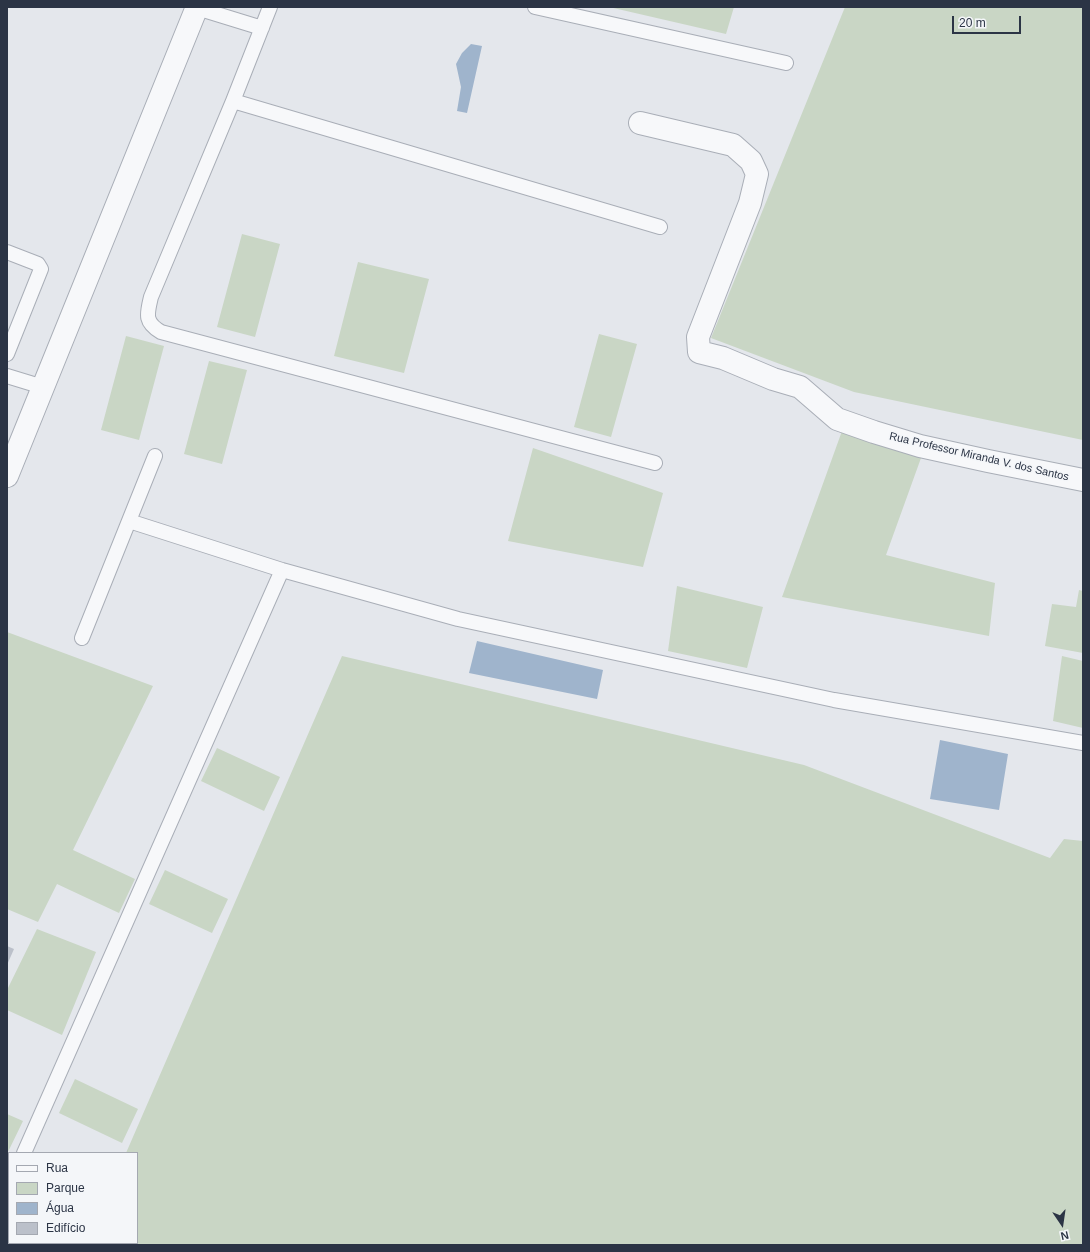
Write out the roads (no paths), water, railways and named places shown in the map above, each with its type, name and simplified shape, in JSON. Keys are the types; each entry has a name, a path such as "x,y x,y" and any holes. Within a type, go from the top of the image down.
{"street":[{"path":"7,476 197,8"},
{"name":"Rua Professor Miranda V. dos Santos","path":"640,123 733,145 751,161 757,174 750,203 698,337 699,352 722,358 773,379 800,387 837,419 874,432 920,446 980,460 1083,480"}],"lane":[{"path":"270,7 233,101 151,298 148,311 149,321 153,327 165,333 655,463"},
{"path":"535,7 786,63"},
{"path":"197,8 262,28"},
{"path":"233,101 660,227"},
{"path":"7,252 38,264 41,269 7,354"},
{"path":"7,376 43,386"},
{"path":"82,638 155,456"},
{"path":"129,521 282,570 458,619 826,699 1083,743"},
{"path":"24,1152 282,570"}],"water":[{"path":"471,44 482,46 467,113 457,111 461,87 456,64 462,53"},
{"path":"477,641 603,670 597,699 469,673"},
{"path":"940,740 1008,754 999,810 930,799"}]}
